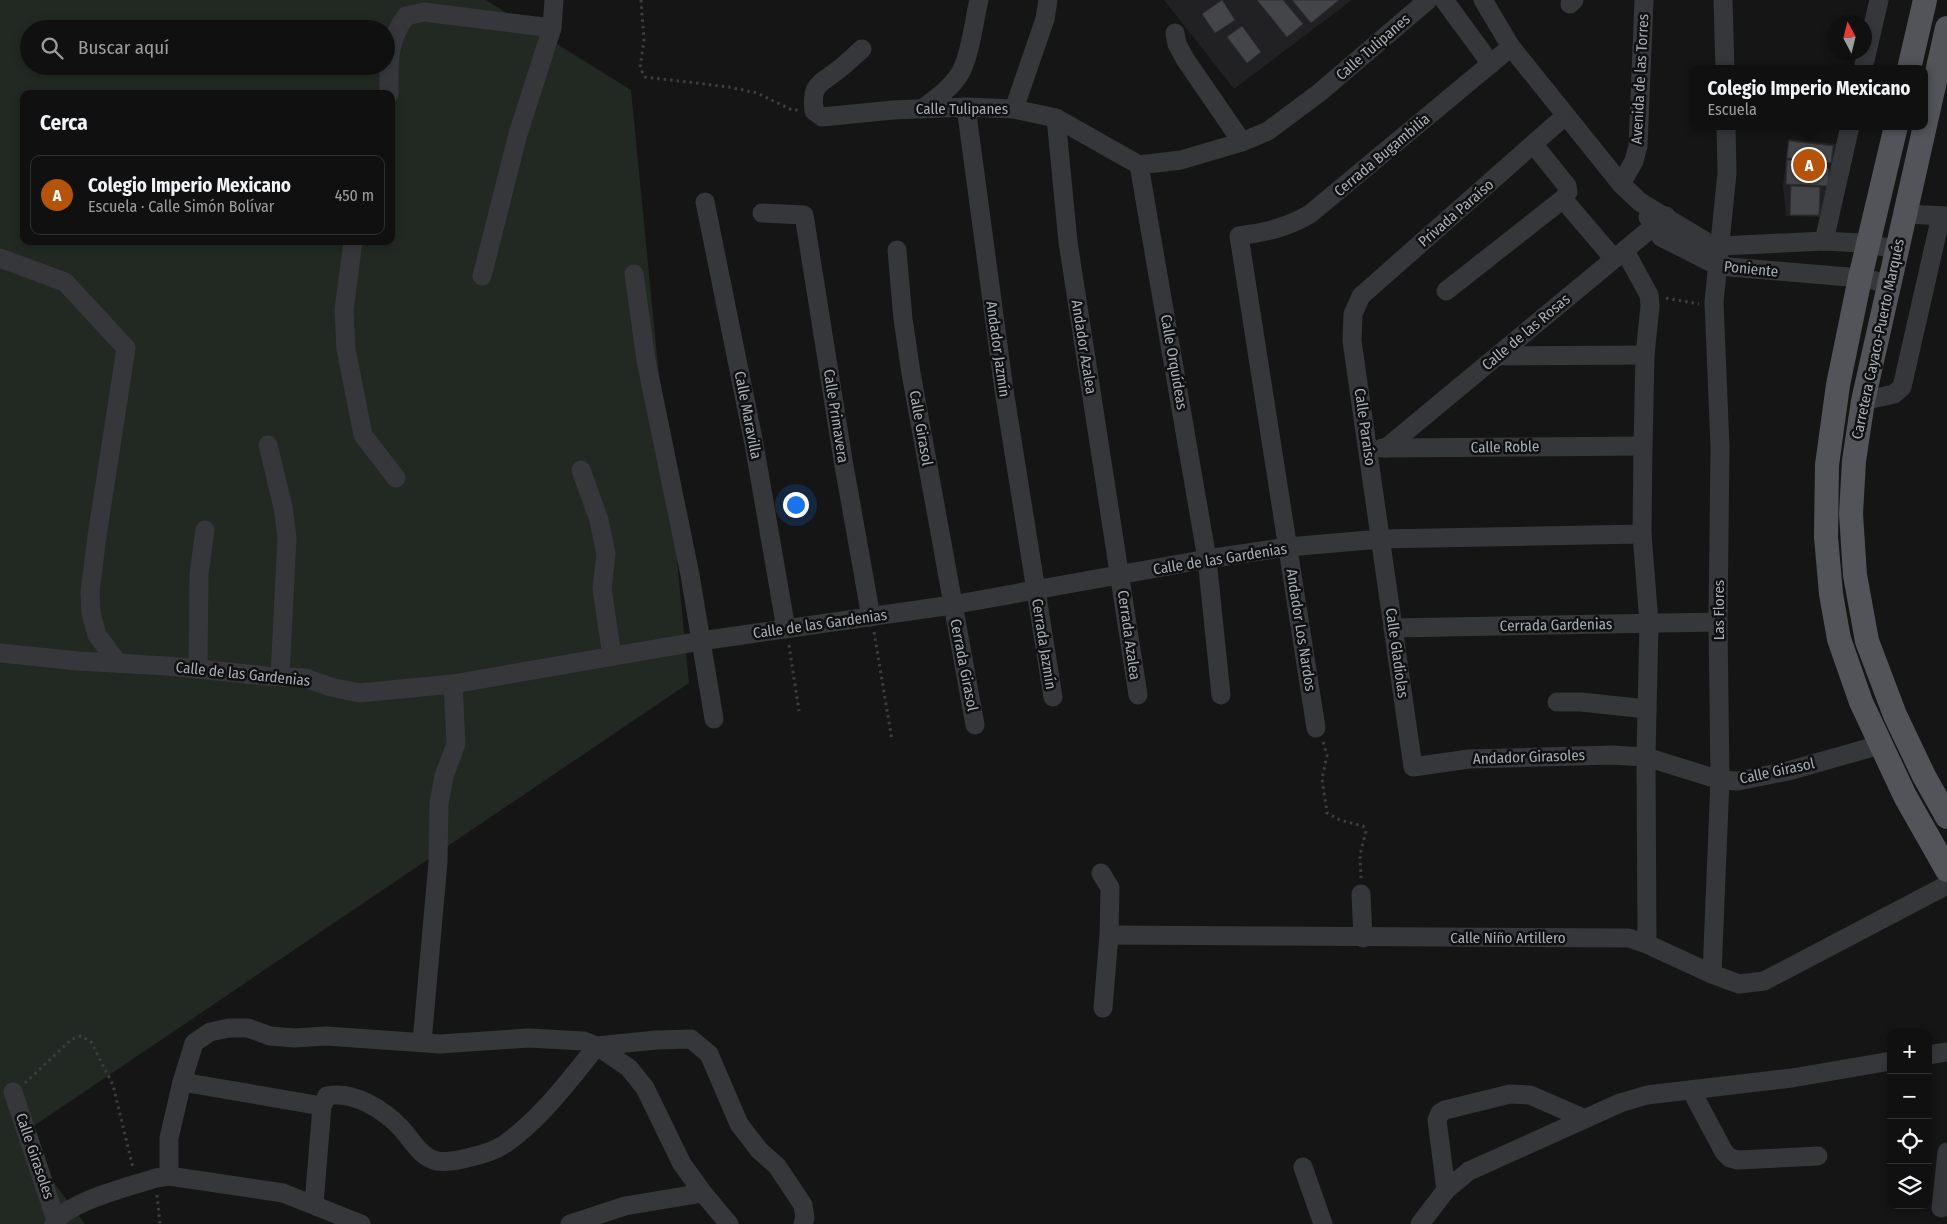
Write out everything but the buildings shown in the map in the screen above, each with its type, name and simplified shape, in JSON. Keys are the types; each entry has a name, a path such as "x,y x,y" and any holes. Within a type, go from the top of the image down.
{"main road":[{"path":"1910,65 1925,0"},
{"name":"Carretera Cayaco-Puerto Marqués","path":"1928,126 1943,66 1947,28"},
{"name":"Carretera Cayaco-Puerto Marqués","path":"1895,130 1860,278 1838,385 1827,465 1826,537 1831,594 1839,639 1861,702 1905,796 1947,870"},
{"name":"Carretera Cayaco-Puerto Marqués","path":"1927,130 1896,249 1863,401 1854,461 1851,514 1855,575 1868,641 1895,715 1924,776 1947,817"}],"street":[{"path":"482,276 518,134 552,28 554,0"},
{"path":"922,108 943,92 959,75 965,60 978,0"},
{"path":"1014,109 1045,19 1048,0"},
{"name":"Calle Tulipanes","path":"1242,142 1268,131 1319,93 1428,0"},
{"path":"1444,0 1491,64"},
{"name":"Poniente","path":"1482,0 1511,47 1565,116 1621,184 1660,222 1708,243 1721,246 1824,241 1896,249"},
{"name":"Avenida de las Torres","path":"1621,184 1634,161 1638,146 1644,0"},
{"path":"1723,0 1725,65"},
{"path":"1864,65 1878,0"},
{"path":"395,33 406,16 424,12 552,28"},
{"path":"1139,165 1182,160 1242,142 1185,59 1175,32"},
{"name":"Cerrada Bugambilia","path":"1239,236 1270,232 1310,214 1511,47"},
{"path":"814,111 813,99 815,90 821,81 837,71 862,49"},
{"path":"389,75 389,90"},
{"name":"Andador Jazmín","path":"966,107 1004,390 1035,591"},
{"name":"Calle Tulipanes","path":"814,111 822,116 922,108 1014,109 1056,118 1139,165"},
{"name":"Privada Paraíso","path":"1353,314 1361,296 1565,116"},
{"name":"Andador Azalea","path":"1056,118 1068,242 1120,575"},
{"name":"Las Flores","path":"1712,974 1720,780 1718,622 1720,447 1714,302 1727,173 1726,130"},
{"path":"1824,241 1849,130"},
{"path":"1446,291 1565,196 1567,186 1534,145"},
{"name":"Calle Orquídeas","path":"1139,165 1207,559 1221,695"},
{"path":"1565,196 1620,255 1649,295 1650,306 1645,355 1642,534 1649,623 1646,757 1647,944"},
{"name":"Calle Maravilla","path":"705,202 754,444 786,629"},
{"name":"Calle Primavera","path":"762,213 804,215 843,460 871,616"},
{"path":"1863,401 1894,394 1902,387 1944,216 1906,214"},
{"name":"Poniente","path":"1660,222 1661,237 1718,266 1860,278 1888,283"},
{"name":"Calle de las Rosas","path":"1377,448 1497,356 1660,222"},
{"name":"Andador Los Nardos","path":"1239,236 1316,728"},
{"path":"353,245 344,310 346,349 363,435 396,478"},
{"name":"Calle Girasol","path":"897,250 907,346 952,605"},
{"path":"0,258 65,282 126,348 96,536 90,592 91,614 97,635 118,663"},
{"path":"634,274 646,360 702,640 714,719"},
{"name":"Calle Paraíso","path":"1353,314 1352,341 1377,448 1381,538"},
{"path":"1497,356 1645,355"},
{"path":"268,445 283,507 287,536 280,676"},
{"name":"Calle Roble","path":"1377,448 1643,446"},
{"path":"582,470 599,520 606,554 602,589 612,656"},
{"path":"198,669 199,574 205,530"},
{"name":"Calle de las Gardenias","path":"0,653 305,678 331,687 359,693 453,684 702,640 952,605 1207,559 1288,548 1381,538 1642,534"},
{"name":"Calle Gladiolas","path":"1381,538 1413,767"},
{"name":"Cerrada Azalea","path":"1120,575 1138,695"},
{"name":"Cerrada Jazmín","path":"1035,591 1053,697"},
{"name":"Cerrada Girasol","path":"952,605 975,725"},
{"name":"Cerrada Gardenias","path":"1393,628 1718,622"},
{"path":"422,1042 438,862 439,803 444,776 456,744 453,684"},
{"path":"1557,702 1580,702 1647,709"},
{"name":"Calle Girasol","path":"1646,757 1720,780 1738,781 1788,771 1880,746"},
{"name":"Andador Girasoles","path":"1413,767 1469,759 1612,755 1646,757"},
{"path":"1101,873 1110,888 1109,935 1103,1008"},
{"name":"Calle Niño Artillero","path":"1109,935 1363,938 1630,938 1739,984 1764,981 1947,885"},
{"path":"1361,894 1363,938"},
{"path":"163,1177 169,1138 182,1082 194,1043 210,1032 230,1028 248,1028 270,1036 294,1038 326,1036 440,1044 528,1038 584,1041 597,1046 629,1068 645,1088 682,1164 729,1224"},
{"path":"314,1204 322,1106 327,1096 344,1095 372,1105 401,1128 420,1152 437,1161 456,1160 472,1157 508,1143 534,1121 597,1046 656,1040 691,1039 709,1054 739,1124 759,1150 777,1166 802,1205 805,1218 803,1224"},
{"path":"1932,1054 1947,1052"},
{"path":"1420,1224 1446,1190 1469,1171 1620,1103 1647,1095 1792,1078 1887,1063"},
{"path":"182,1082 322,1106"},
{"path":"1691,1090 1724,1152 1730,1158 1738,1160 1818,1156"},
{"name":"Calle Girasoles","path":"13,1092 55,1222"},
{"path":"1446,1190 1437,1120 1440,1113 1445,1110 1510,1094 1521,1094 1530,1095 1585,1119"},
{"path":"1941,1208 1947,1152"},
{"path":"1303,1167 1323,1224"},
{"path":"55,1222 66,1210 79,1203 163,1177 283,1193 361,1224"},
{"path":"570,1224 625,1206 703,1193"}],"path":[{"path":"641,0 644,40 640,68 645,77 738,89 757,93 792,110 814,111"},
{"path":"1649,295 1698,304 1714,302"},
{"path":"871,616 892,740"},
{"path":"786,629 800,711"},
{"path":"1316,728 1327,755 1322,779 1328,813 1340,820 1363,826 1366,832 1360,855 1361,894"},
{"path":"13,1092 72,1039 81,1036 91,1042 113,1085 137,1185"},
{"path":"160,1224 163,1177"}],"shaded area":[{"path":"0,0 486,0 631,90 689,683 19,1136 85,1224 0,1224"},
{"path":"1164,0 1352,0 1234,89"},
{"path":"1788,139 1836,144 1823,217 1786,216 1783,186"}],"place":[{"name":"Colegio Imperio Mexicano","path":"1809,165"}]}
